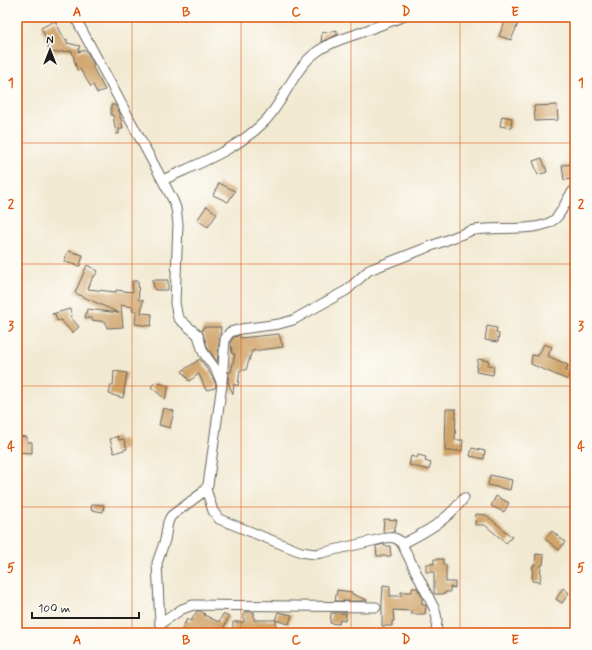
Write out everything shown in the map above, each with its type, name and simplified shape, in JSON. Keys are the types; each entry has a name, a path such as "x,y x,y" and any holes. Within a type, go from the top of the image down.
{"street":[{"path":"75,17 173,200 178,216 175,302 176,315 181,321 196,332 203,352 216,370 222,384"},
{"path":"163,180 236,144 263,124 273,112 294,77 309,58 317,52 335,42 402,17"},
{"path":"161,628 157,564 166,540 168,522 176,512 206,489 209,479 222,384 225,339 230,332 279,324 293,320 347,290 369,270 470,231 484,228 532,227 545,225 559,215 575,189"},
{"path":"206,489 214,511 219,519 301,552 315,554 390,537 397,538 402,544 435,610 437,619 436,633"},
{"path":"402,544 427,532 441,522 458,506 464,498"},
{"path":"161,628 182,608 193,605 376,607"}],"building":[{"path":"507,17 521,17 511,40 499,36"},
{"path":"55,21 65,40 67,39 67,43 80,46 78,52 86,50 94,65 92,66 105,90 97,93 93,85 91,87 80,69 77,70 72,51 49,53 48,42 41,28"},
{"path":"337,30 337,35 321,42 322,33"},
{"path":"111,105 115,105 120,113 123,129 119,129 119,134 116,134 113,115 111,115"},
{"path":"557,105 558,120 535,121 534,106"},
{"path":"502,116 512,118 511,128 500,126"},
{"path":"542,158 547,172 538,175 533,161"},
{"path":"575,164 575,179 564,180 562,165"},
{"path":"219,183 235,191 228,202 213,195"},
{"path":"207,206 217,214 208,227 197,220"},
{"path":"68,251 83,255 80,266 64,262"},
{"path":"87,265 98,271 94,277 93,276 88,289 133,292 132,281 138,281 139,300 143,300 141,313 152,314 151,326 135,324 136,311 132,311 133,307 121,305 123,327 107,328 106,322 92,320 92,318 85,318 87,309 119,313 75,293"},
{"path":"152,280 168,280 168,290 155,290"},
{"path":"70,309 72,316 70,316 79,327 72,333 61,320 57,321 55,314 52,314"},
{"path":"487,326 497,328 496,333 499,334 498,342 485,340"},
{"path":"203,327 221,327 217,362 208,349 202,331"},
{"path":"279,334 283,347 252,351 246,370 240,370 238,386 234,384 233,394 228,382 229,372 231,372 235,354 232,354 231,341 234,337 240,335 240,338"},
{"path":"544,344 552,347 548,356 568,365 566,371 569,372 568,380 531,364 532,355 538,356"},
{"path":"200,359 213,378 216,385 215,388 206,390 199,374 189,381 182,371"},
{"path":"478,359 489,361 488,365 494,366 493,375 476,372"},
{"path":"114,371 127,373 123,398 109,394 111,385 113,386"},
{"path":"155,382 169,386 165,399 151,387"},
{"path":"163,408 174,411 170,428 159,425"},
{"path":"446,409 456,409 455,440 463,440 462,451 445,451"},
{"path":"17,436 27,437 27,442 32,442 32,453 17,452"},
{"path":"118,436 119,440 124,439 127,449 114,453 110,439"},
{"path":"472,448 485,451 484,459 470,456"},
{"path":"418,455 426,457 425,461 431,463 429,470 409,465 411,456 417,458"},
{"path":"490,475 512,480 510,490 488,485"},
{"path":"496,496 509,503 504,512 491,506"},
{"path":"92,504 104,505 103,512 91,510"},
{"path":"476,514 486,515 512,537 506,543 485,525 475,525"},
{"path":"384,519 397,520 394,532 383,532"},
{"path":"552,531 565,542 559,550 545,539"},
{"path":"384,544 384,546 390,546 391,556 377,556 376,546"},
{"path":"536,554 544,555 543,565 541,565 540,582 532,581 533,565 535,565"},
{"path":"434,559 443,559 443,565 446,565 446,582 455,582 455,588 450,587 450,592 445,592 445,594 434,594 434,572 426,572 426,564 434,564"},
{"path":"383,585 390,586 390,596 401,596 401,592 412,592 412,588 417,588 422,597 422,605 426,605 425,614 411,614 412,611 393,610 394,621 392,621 392,626 382,626"},
{"path":"563,588 569,593 562,603 556,599"},
{"path":"337,590 352,592 352,594 367,600 335,601"},
{"path":"197,611 200,611 205,614 204,615 219,622 223,614 229,617 221,633 180,633 187,619 191,621"},
{"path":"244,612 254,612 254,620 276,620 276,630 247,630 247,633 233,633 233,622 244,622"},
{"path":"278,612 292,615 289,624 275,620"},
{"path":"331,613 346,613 345,621 340,620 339,624 330,623"}]}
